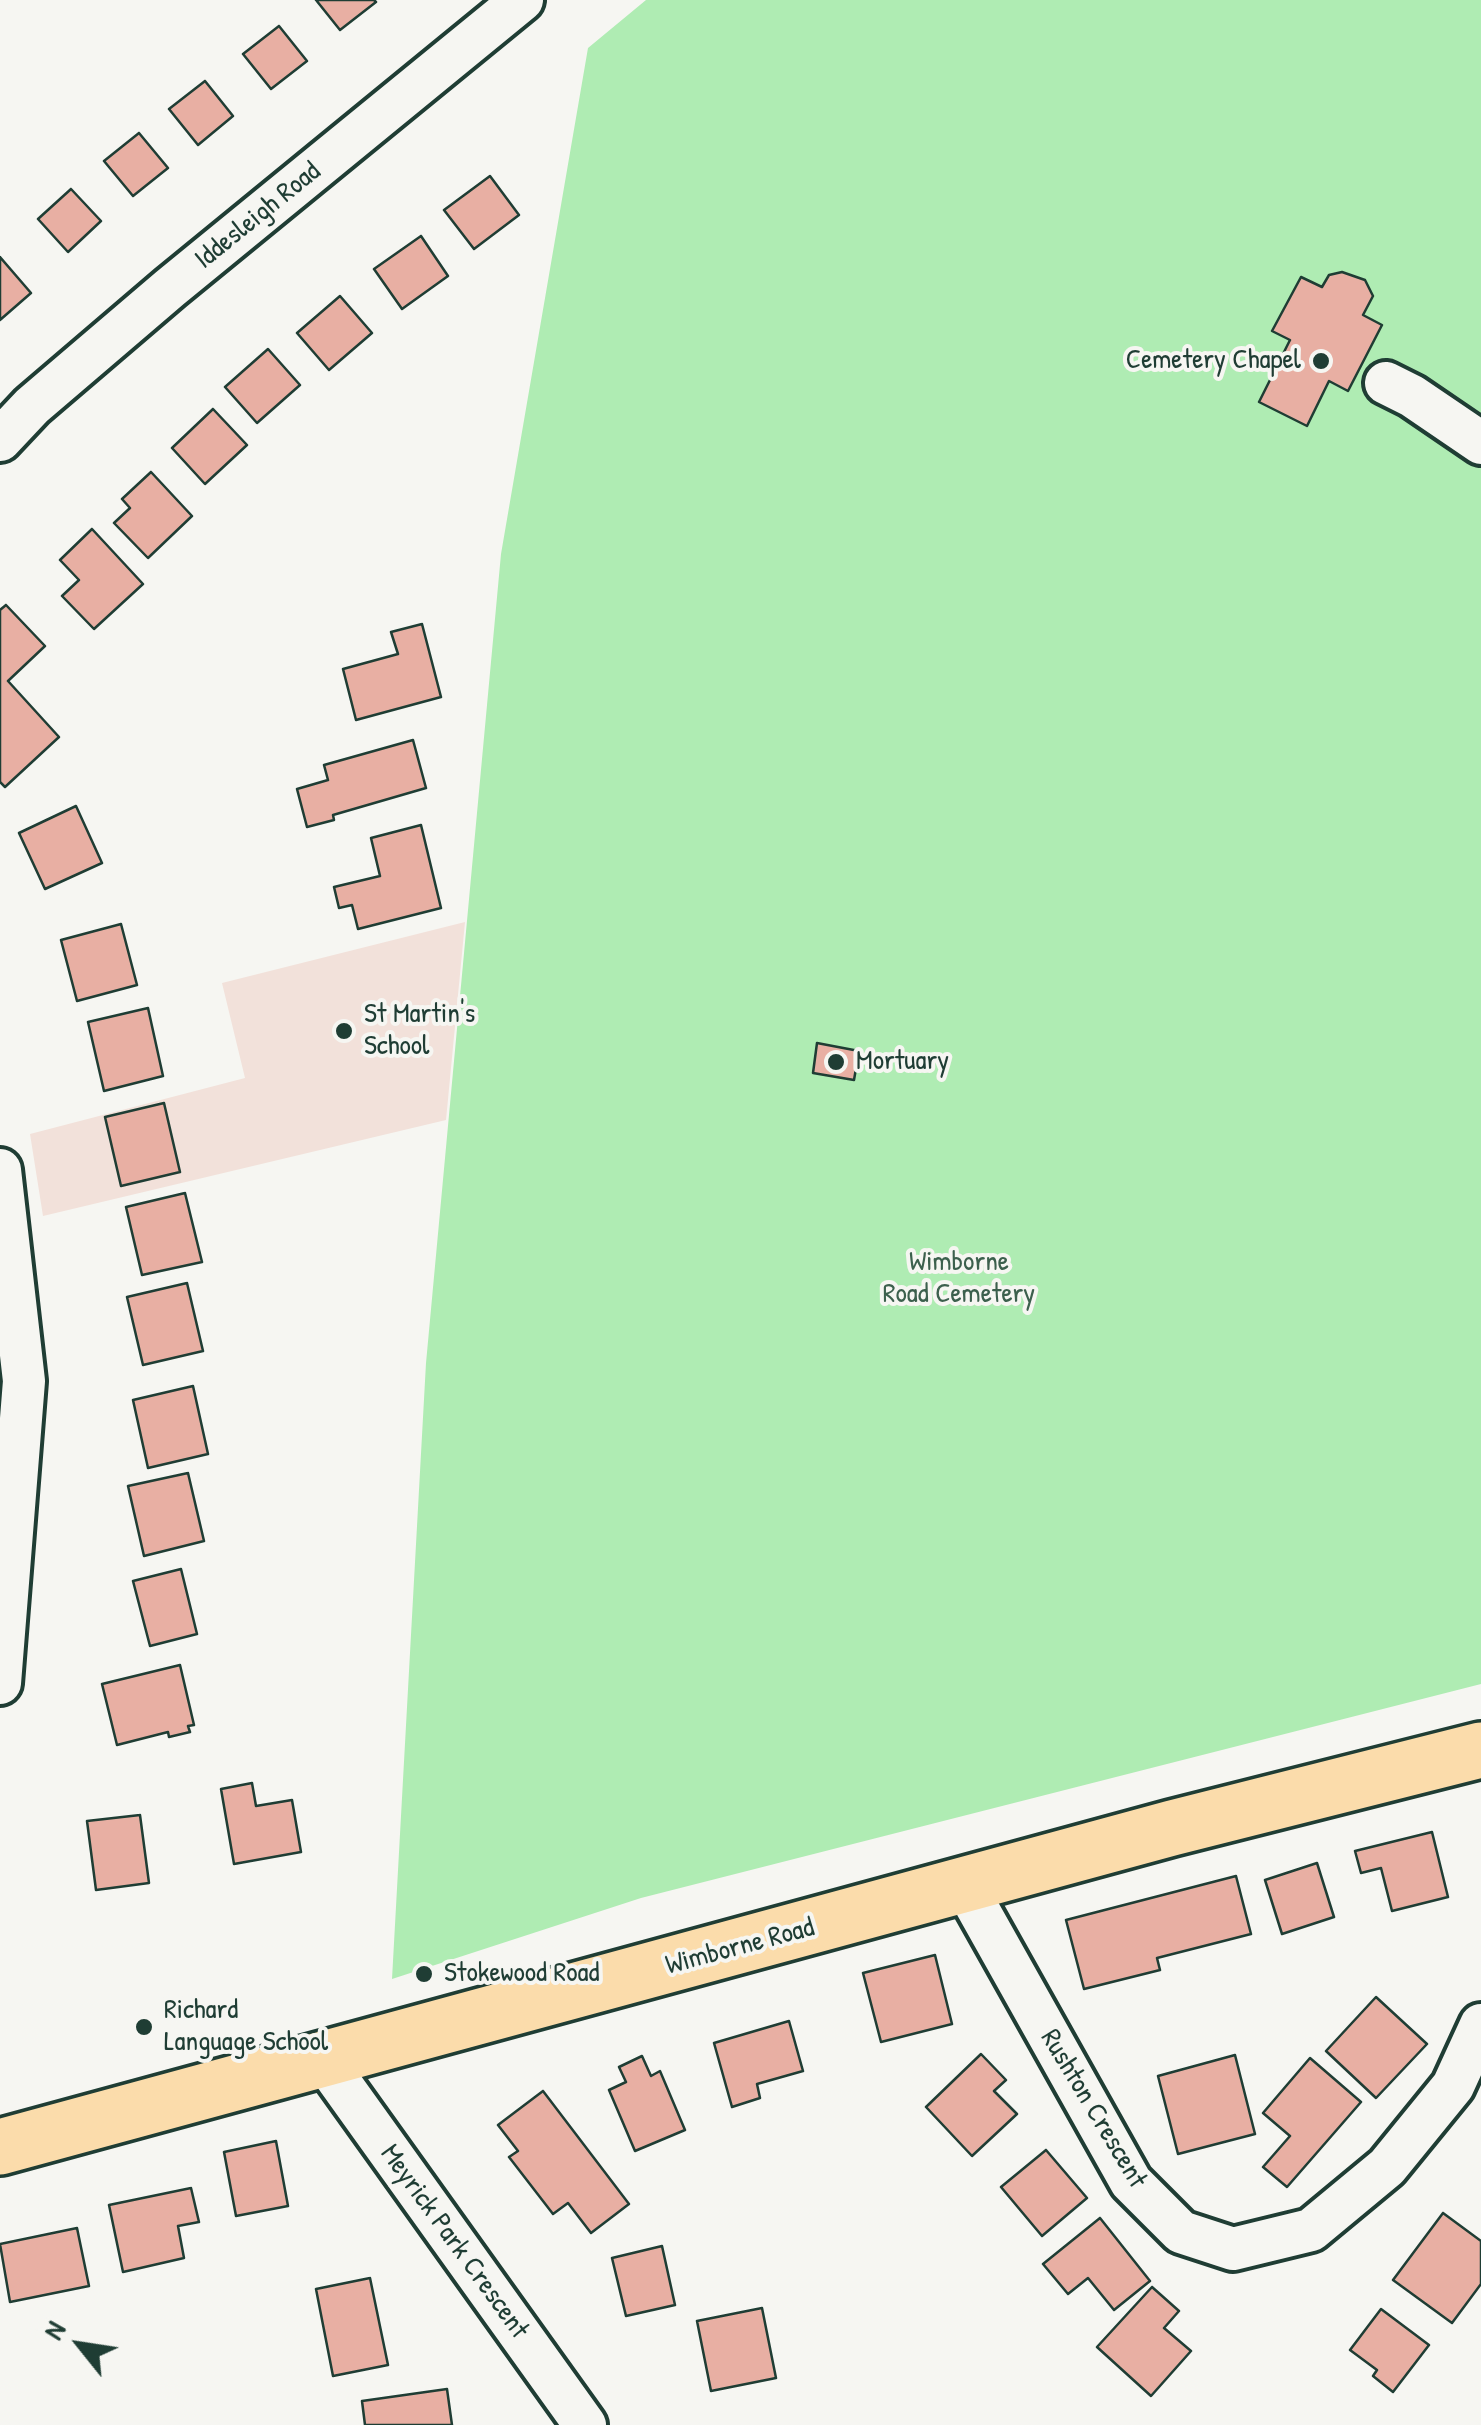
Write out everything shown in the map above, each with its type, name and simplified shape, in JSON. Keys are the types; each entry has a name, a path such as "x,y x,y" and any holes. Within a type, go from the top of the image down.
{"main road":[{"name":"Wimborne Road","path":"0,2147 1172,1828 1481,1750"}],"street":[{"name":"Iddesleigh Road","path":"0,440 32,406 170,288 522,0"},
{"path":"1386,383 1481,443"},
{"path":"0,1170 12,1385 0,1683"},
{"name":"Rushton Crescent","path":"964,1886 1132,2182 1181,2232 1233,2250 1311,2230 1387,2167 1453,2086 1481,2025"},
{"name":"Meyrick Park Crescent","path":"323,2059 585,2425"}],"shaded area":[{"name":"St Martin's School","path":"465,922 446,1120 43,1216 30,1134 245,1078 222,983"}],"green space":[{"name":"Wimborne Road Cemetery","path":"646,0 1481,0 1481,1684 641,1898 392,1979 426,1363 501,554 588,48"}],"building":[{"path":"316,0 374,0 376,2 340,30"},
{"path":"279,26 307,61 271,89 243,54"},
{"path":"205,81 233,116 198,145 169,109"},
{"path":"139,133 168,168 133,196 104,161"},
{"path":"490,176 519,215 474,249 444,210"},
{"path":"71,189 101,221 68,252 38,219"},
{"path":"421,236 448,276 402,309 374,269"},
{"path":"0,257 31,293 0,320"},
{"name":"Cemetery Chapel","path":"1342,272 1365,280 1373,296 1363,315 1382,325 1348,391 1329,381 1307,426 1259,402 1290,340 1272,331 1301,277 1322,287 1329,275"},
{"path":"340,296 372,333 329,370 297,333"},
{"path":"268,349 300,385 257,423 225,387"},
{"path":"213,409 247,445 205,484 172,448"},
{"path":"151,472 192,516 148,558 114,523 130,508 122,499"},
{"path":"92,529 143,584 94,629 62,596 79,580 60,560"},
{"path":"6,605 45,646 8,681 59,737 5,787 0,782 0,610"},
{"path":"422,624 441,697 356,720 343,669 398,654 391,632"},
{"path":"413,740 426,788 333,815 334,820 307,827 297,789 328,780 324,765"},
{"path":"76,806 102,863 45,889 19,833"},
{"path":"421,825 441,908 358,929 352,905 339,908 334,887 380,876 371,838"},
{"path":"121,924 137,985 77,1001 61,940"},
{"path":"148,1008 163,1076 104,1091 88,1022"},
{"name":"Mortuary","path":"817,1043 859,1051 854,1080 813,1073"},
{"path":"164,1103 180,1172 121,1186 105,1117"},
{"path":"185,1193 202,1262 142,1275 126,1207"},
{"path":"187,1283 203,1351 143,1365 127,1297"},
{"path":"193,1386 208,1454 148,1468 133,1400"},
{"path":"188,1473 204,1541 144,1556 128,1486"},
{"path":"181,1569 197,1634 150,1646 133,1581"},
{"path":"180,1665 194,1725 188,1726 190,1732 169,1737 168,1732 117,1745 102,1684"},
{"path":"252,1783 256,1806 292,1800 301,1852 234,1864 221,1789"},
{"path":"140,1815 149,1883 96,1890 87,1821"},
{"path":"1432,1832 1448,1897 1392,1911 1381,1868 1361,1873 1355,1851"},
{"path":"1317,1863 1334,1917 1282,1934 1265,1880"},
{"path":"1236,1876 1251,1934 1157,1958 1160,1970 1084,1989 1066,1920"},
{"path":"935,1955 952,2024 881,2042 863,1973"},
{"path":"1376,1997 1427,2044 1376,2098 1326,2051"},
{"path":"789,2021 803,2071 757,2084 760,2098 732,2107 714,2043"},
{"path":"981,2054 1006,2080 994,2091 1017,2114 972,2156 926,2107"},
{"path":"1235,2055 1255,2134 1178,2154 1158,2076"},
{"path":"642,2056 651,2076 660,2071 685,2130 635,2151 609,2090 626,2082 619,2067"},
{"path":"1310,2058 1361,2102 1287,2187 1263,2167 1290,2136 1263,2113"},
{"path":"543,2091 629,2204 591,2233 568,2203 553,2214 509,2157 518,2151 498,2125"},
{"path":"276,2141 288,2206 236,2216 224,2152"},
{"path":"1046,2150 1087,2198 1042,2236 1001,2187"},
{"path":"191,2188 199,2222 178,2226 184,2258 123,2272 109,2205"},
{"path":"1443,2213 1481,2241 1481,2284 1452,2323 1393,2280"},
{"path":"1100,2218 1150,2281 1114,2310 1088,2278 1068,2294 1043,2264"},
{"path":"77,2228 89,2286 10,2302 0,2244"},
{"path":"662,2246 675,2305 626,2316 612,2258"},
{"path":"370,2278 388,2365 333,2376 316,2289"},
{"path":"1152,2287 1179,2311 1164,2328 1191,2351 1151,2396 1097,2347"},
{"path":"762,2308 776,2378 711,2391 697,2321"},
{"path":"1381,2309 1429,2345 1393,2392 1373,2376 1377,2370 1350,2350"},
{"path":"447,2389 452,2425 365,2425 362,2401"}],"place":[{"name":"Cemetery Chapel","path":"1321,361"},
{"name":"St Martin's School","path":"344,1031"},
{"name":"Mortuary","path":"836,1062"},
{"name":"Stokewood Road","path":"424,1974"},
{"name":"Richard Language School","path":"144,2027"}]}
